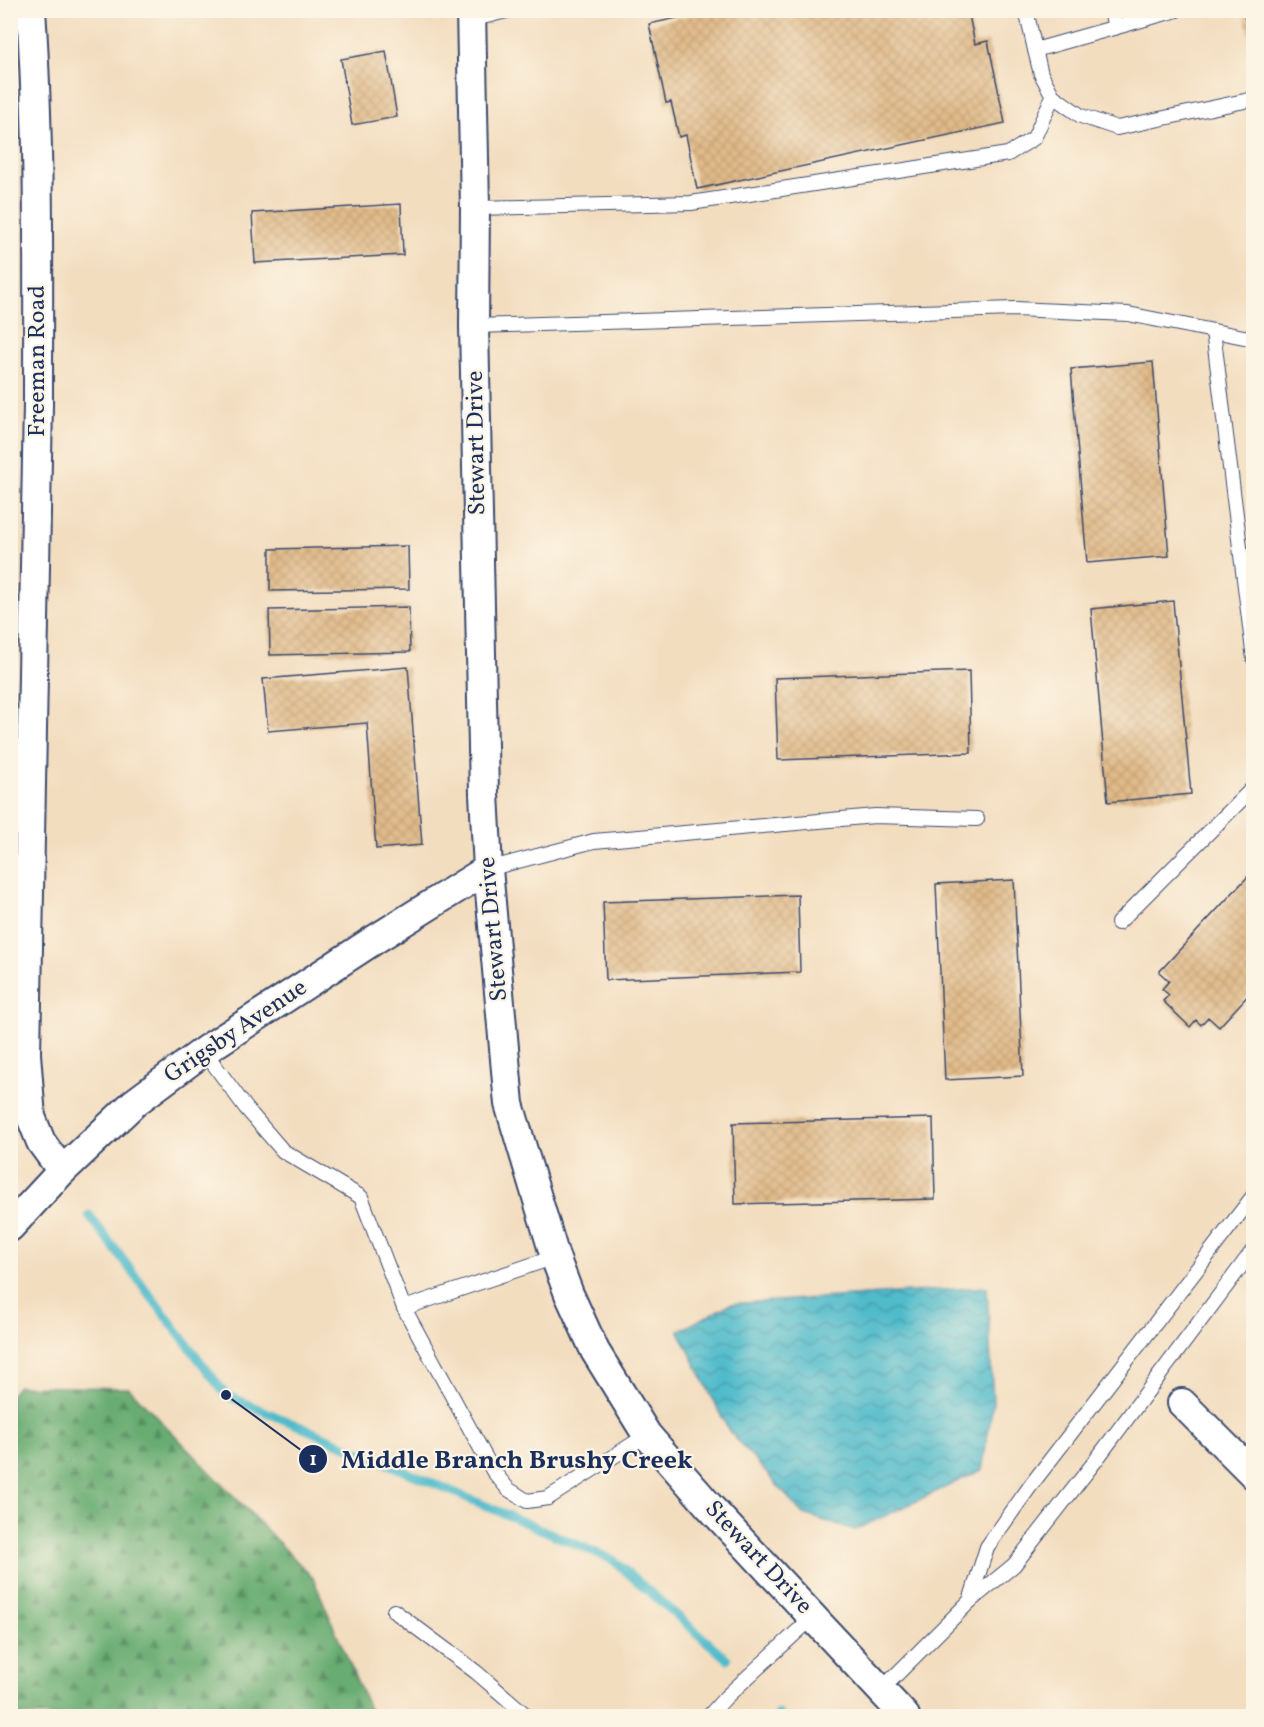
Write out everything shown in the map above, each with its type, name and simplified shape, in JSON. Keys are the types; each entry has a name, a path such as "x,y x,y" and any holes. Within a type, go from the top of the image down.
{"main road":[{"path":"10,13 22,10"}],"street":[{"name":"Freeman Road","path":"31,10 36,79 37,569 26,1054 31,1117 40,1142 62,1171"},
{"name":"Stewart Drive","path":"471,15 475,208 474,326 484,782 488,869 509,1104 555,1257 569,1294 595,1351 647,1435 709,1506 905,1716"},
{"name":"Grigsby Avenue","path":"10,1227 62,1171 134,1103 204,1051 488,869"},
{"path":"1182,1403 1254,1475"}],"lane":[{"path":"471,15 510,10"},
{"path":"1026,10 1041,74 1053,96 1081,116 1117,128 1254,99"},
{"path":"1111,10 1115,28"},
{"path":"1035,50 1177,10"},
{"path":"475,208 691,203 1008,154 1034,138 1053,96"},
{"path":"474,326 1015,309 1128,315 1254,339"},
{"path":"1213,331 1254,659"},
{"path":"1118,923 1254,787"},
{"path":"488,869 594,841 875,816 977,819"},
{"path":"204,1051 246,1108 283,1151 361,1197 404,1308 493,1471 508,1489 527,1501 548,1497 647,1435"},
{"path":"970,1601 987,1547 1030,1485 1254,1195"},
{"path":"880,1690 970,1601 1014,1565 1093,1464 1254,1249"},
{"path":"404,1308 555,1257"},
{"path":"394,1611 476,1672 527,1716"},
{"path":"709,1716 726,1697 813,1617"}],"green space":[{"path":"18,1386 129,1388 313,1578 372,1716 11,1716 10,1395"}],"water":[{"path":"987,1287 993,1403 982,1470 855,1530 803,1514 729,1431 679,1331 730,1304"}],"building":[{"path":"714,10 968,10 975,44 988,41 1005,123 697,189 686,135 679,137 671,102 666,103 649,24"},
{"path":"1243,10 1254,10 1254,37 1250,38"},
{"path":"386,51 397,117 352,125 341,59"},
{"path":"401,204 403,255 255,263 252,213"},
{"path":"1153,362 1169,556 1087,563 1071,369"},
{"path":"408,546 409,589 270,591 270,549"},
{"path":"1173,601 1191,794 1108,802 1091,609"},
{"path":"409,607 410,652 270,655 269,610"},
{"path":"408,667 422,845 376,849 367,723 268,731 263,679"},
{"path":"969,671 971,753 778,760 775,678"},
{"path":"1254,870 1254,989 1219,1027 1208,1017 1201,1025 1196,1020 1190,1027 1163,1001 1169,995 1162,989 1169,981 1159,972"},
{"path":"1014,880 1023,1076 945,1080 936,884"},
{"path":"798,895 800,972 606,980 603,902"},
{"path":"933,1118 935,1199 735,1204 733,1123"}],"waterway":[{"path":"89,1215 226,1395 613,1560 727,1659"}],"place":[{"name":"Middle Branch Brushy Creek","path":"226,1395"}]}
